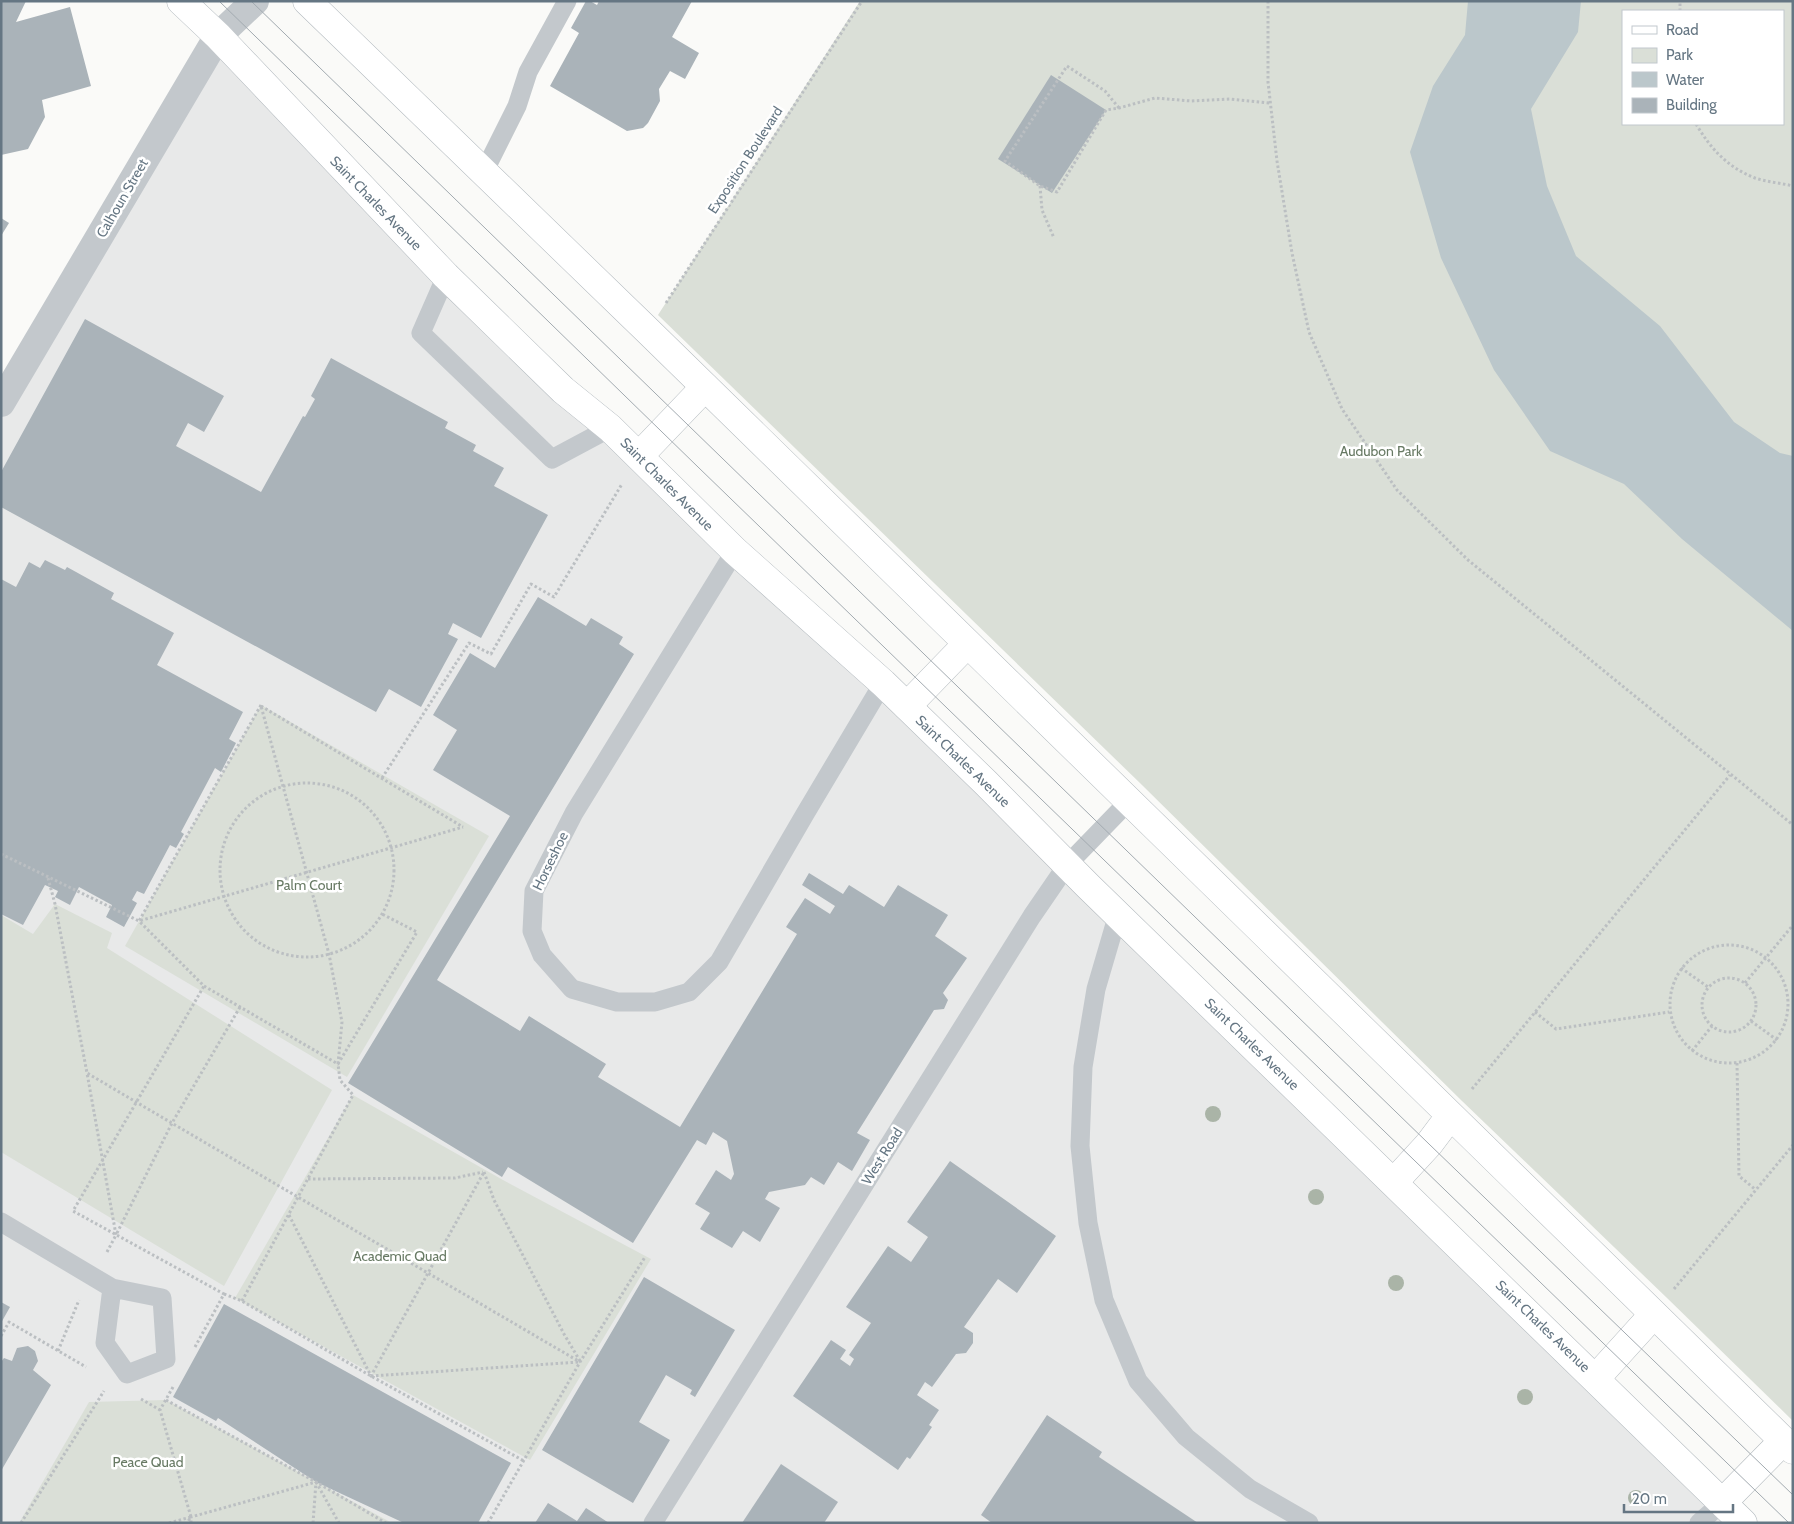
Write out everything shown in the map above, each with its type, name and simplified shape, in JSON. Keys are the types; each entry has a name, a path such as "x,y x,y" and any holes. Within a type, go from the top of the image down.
{"main road":[{"name":"Saint Charles Avenue","path":"181,1 218,36 446,276 563,390 610,428 735,551 907,706 1067,865 1743,1523"},
{"path":"307,1 648,331 1788,1446 1723,1502"},
{"path":"639,456 705,387"},
{"path":"907,706 967,644"},
{"path":"1394,1182 1429,1144 1450,1116"},
{"path":"1596,1378 1653,1315"}],"street":[{"name":"Calhoun Street","path":"1,403 218,36 255,1"}],"lane":[{"path":"484,172 517,106 528,72 567,1"},
{"path":"446,276 421,332 468,380 552,459 610,428"},
{"name":"Horseshoe","path":"735,551 574,813 534,891 532,931 542,955 572,989 617,1002 656,1002 689,992 719,962 883,683"},
{"name":"West Road","path":"653,1523 1032,916 1067,865 1128,802"},
{"path":"1118,914 1096,990 1083,1067 1080,1146 1088,1223 1104,1300 1138,1380 1186,1436 1250,1489 1309,1523"},
{"path":"1,1222 112,1288 162,1298 166,1359 128,1374 106,1343 112,1288"},
{"path":"1699,1523 1723,1502"}],"path":[{"name":"Exposition Boulevard","path":"648,331 862,1"},
{"path":"1268,1 1268,82 1277,161 1291,244 1310,332 1342,410 1397,490 1468,560 1793,825"},
{"path":"1119,108 1105,91 1067,66 1005,161 1040,186 1057,192 1106,110 1119,108 1155,98 1191,101 1230,99 1270,103"},
{"path":"1697,125 1725,162 1756,178 1793,186"},
{"path":"1040,186 1042,210 1054,238"},
{"path":"382,778 469,643 492,654 531,584 554,597 639,456"},
{"path":"139,922 463,827 260,705"},
{"path":"242,1301 353,1095 340,1080 338,1064 342,1022 329,954 260,705"},
{"path":"139,922 260,705"},
{"path":"1450,1116 1730,775"},
{"path":"317,784 334,787 350,794 364,804 376,817 386,832 392,848 393,882 389,899 382,914 372,928 359,939 345,948 329,954 296,956 265,946 251,937 240,925 230,911 224,896 220,879 220,862 230,829 240,814 252,802 283,786 317,784"},
{"path":"1,854 139,922 204,986 338,1064"},
{"path":"48,877 57,913 116,1235"},
{"path":"338,1064 417,932 382,914"},
{"path":"1745,983 1793,925"},
{"path":"1721,945 1744,946 1766,957 1781,974 1788,996 1787,1019 1777,1040 1759,1055 1737,1063 1713,1062 1692,1051 1677,1034 1669,1012 1671,988 1681,968 1699,952 1721,945"},
{"path":"1681,968 1708,988"},
{"path":"1725,978 1735,978 1745,983 1752,991 1756,1000 1756,1011 1751,1021 1743,1028 1733,1032 1721,1031 1712,1026 1704,1018 1702,1008 1703,997 1708,988 1716,981 1725,978"},
{"path":"204,986 73,1211 224,1294 242,1301 370,1376 524,1461"},
{"path":"116,1235 172,1124 240,1007"},
{"path":"1535,1012 1556,1029 1669,1012"},
{"path":"1751,1021 1777,1040"},
{"path":"1692,1051 1712,1026"},
{"path":"1737,1063 1738,1176 1756,1190"},
{"path":"87,1073 580,1362"},
{"path":"1653,1315 1793,1145"},
{"path":"308,1179 455,1178 484,1172"},
{"path":"370,1376 484,1172"},
{"path":"484,1172 498,1208 580,1362"},
{"path":"289,1214 370,1376"},
{"path":"488,1523 580,1362 645,1256"},
{"path":"192,1351 224,1294"},
{"path":"1,1336 9,1322 88,1368"},
{"path":"370,1376 580,1362"},
{"path":"160,1410 175,1384"},
{"path":"21,1523 105,1390"},
{"path":"135,1396 160,1410 191,1517 191,1523"},
{"path":"166,1400 316,1482 386,1523"},
{"path":"169,1523 316,1482"},
{"path":"313,1523 316,1482"},
{"path":"316,1482 339,1523"},
{"path":"188,1523 191,1517"}],"shaded area":[{"path":"218,36 1743,1523 1,1523 1,403"}],"green space":[{"name":"Audubon Park","path":"860,1 1793,1 1793,1421 1462,1101 1142,785 658,315"},
{"name":"Palm Court","path":"261,705 489,836 347,1077 125,946"},
{"path":"55,904 112,933 107,948 332,1090 224,1286 1,1152 1,915 33,934"},
{"name":"Academic Quad","path":"353,1095 503,1180 651,1259 530,1460 235,1298"},
{"name":"Peace Quad","path":"166,1400 392,1523 19,1523 89,1402"}],"water":[{"path":"1468,1 1581,1 1578,32 1531,109 1547,186 1576,256 1660,326 1734,422 1780,453 1793,456 1793,631 1682,539 1624,484 1550,451 1494,370 1441,258 1410,152 1433,86 1465,35"}],"building":[{"path":"1,1 26,1 16,22 70,7 91,86 42,100 45,117 28,149 1,155"},
{"path":"586,1 597,5 599,1 692,1 672,37 699,53 685,79 670,71 659,89 660,101 648,123 643,128 627,131 550,86 579,33 571,28"},
{"path":"1051,75 1106,110 1052,193 998,159"},
{"path":"1,218 9,223 1,236"},
{"path":"85,319 224,396 204,432 188,423 176,446 261,492 303,416 305,417 315,399 311,396 331,358 448,422 445,428 476,445 473,451 504,468 494,486 548,515 481,638 453,623 448,634 458,639 421,707 389,689 376,712 1,507 1,472"},
{"path":"45,560 65,570 67,567 114,593 111,599 174,633 157,665 243,712 229,739 236,743 221,772 215,768 181,832 184,834 176,848 170,845 144,894 137,891 132,900 137,903 124,927 106,917 112,905 79,887 70,905 55,897 58,891 45,885 23,925 1,914 1,579 16,587 29,562 40,568"},
{"path":"538,597 586,626 591,618 623,637 619,644 634,654 437,980 520,1031 529,1016 606,1064 598,1077 680,1127 797,934 786,927 805,898 830,914 835,906 802,885 809,873 843,894 849,885 884,907 898,885 948,915 935,936 967,958 943,993 948,1000 944,1009 934,1010 857,1133 870,1140 852,1171 838,1162 824,1185 811,1177 805,1185 769,1192 765,1199 780,1208 760,1242 743,1231 732,1248 700,1229 710,1213 695,1204 716,1170 731,1180 734,1174 727,1141 713,1132 706,1145 697,1140 633,1243 508,1167 502,1177 348,1083 510,816 433,770 457,730 433,715 470,653 495,668"},
{"path":"950,1161 1056,1236 1017,1293 998,1279 964,1327 973,1333 973,1343 966,1353 956,1354 932,1387 925,1382 917,1395 939,1410 929,1425 932,1427 910,1459 907,1457 898,1470 793,1396 831,1340 846,1350 840,1359 850,1366 854,1359 849,1355 871,1323 846,1307 888,1246 911,1262 928,1237 907,1222"},
{"path":"644,1277 735,1330 695,1397 690,1394 692,1390 666,1375 639,1422 670,1440 633,1503 542,1450"},
{"path":"1,1302 10,1307 1,1323"},
{"path":"224,1304 511,1463 478,1523 404,1523 316,1482 218,1418 216,1421 173,1397"},
{"path":"28,1346 35,1351 38,1361 33,1370 51,1385 1,1471 1,1362 4,1358 12,1361 17,1348"},
{"path":"1047,1415 1102,1452 1099,1457 1198,1523 992,1523 981,1515"},
{"path":"781,1464 838,1502 824,1523 742,1523"},
{"path":"548,1503 577,1521 586,1508 609,1523 535,1523"}],"tram line":[{"path":"219,1 1789,1523"},
{"path":"251,1 1793,1495"}]}
